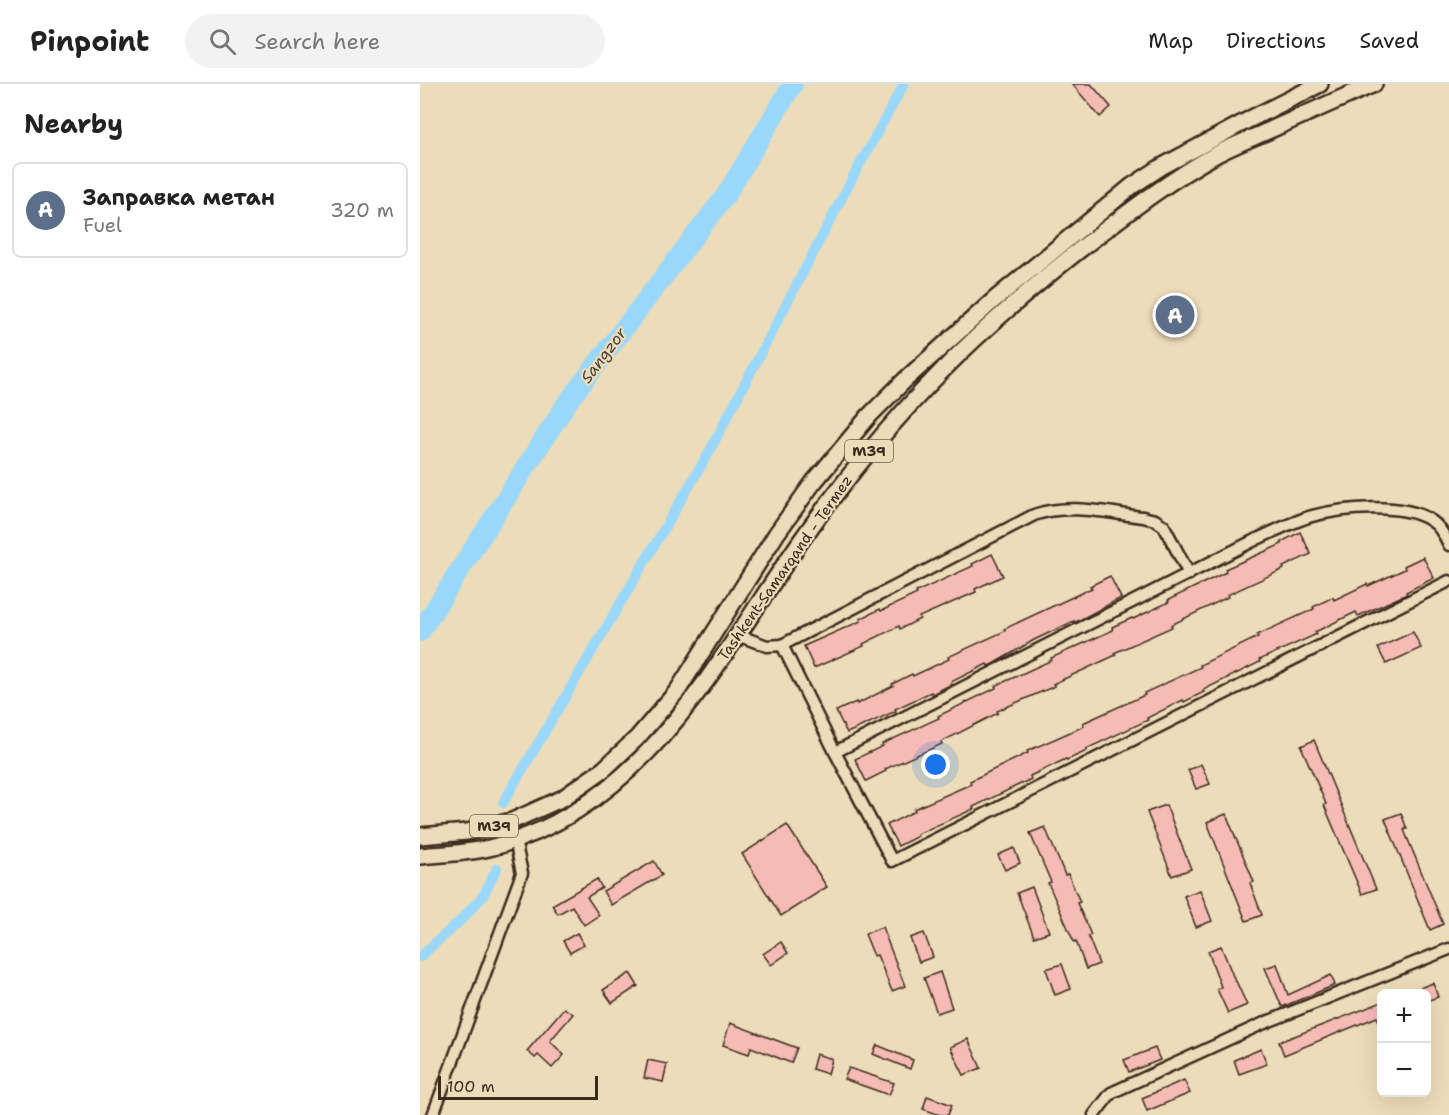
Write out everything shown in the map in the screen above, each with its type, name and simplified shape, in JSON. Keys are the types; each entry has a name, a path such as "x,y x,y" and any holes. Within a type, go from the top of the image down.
{"highway":[{"name":"Tashkent-Samarqand - Termez","path":"420,836 467,832 512,821 535,812 571,793 619,757 678,690 777,533 813,483 869,416 905,380 994,300 1106,206 1161,167 1320,84"},
{"name":"Tashkent-Samarqand - Termez","path":"420,856 489,848 515,840 548,827 575,812 603,792 632,768 662,738 693,700 798,545 868,451 909,405 996,320 1145,198 1218,153 1374,84"},
{"path":"777,533 777,539 783,547 798,545"}],"street":[{"path":"737,635 767,646 782,645 1034,515 1048,510 1063,508 1155,520 1164,526 1189,574"},
{"path":"835,752 1257,539 1310,517 1338,510 1380,508 1413,513 1431,520 1444,534 1449,545"},
{"path":"782,645 892,861 1449,581"},
{"path":"433,1115 522,873 515,840"},
{"path":"1094,1115 1111,1093 1262,1024 1449,949"}],"building":[{"path":"1072,84 1091,84 1111,107 1100,117"},
{"path":"1300,532 1311,554 1227,595 1228,597 1171,625 1172,627 1053,684 1055,686 997,711 998,713 941,742 942,744 885,769 886,771 866,781 855,759 939,718 938,716 996,688 995,686 1052,660 1051,658 1113,630 1112,627 1169,602 1168,600 1226,572 1225,569 1282,544 1281,542"},
{"path":"992,554 1003,576 975,589 976,592 919,617 920,619 900,629 899,626 863,644 864,646 814,668 804,646 861,621 860,619 880,609 881,611 917,594 916,592 973,566 972,564"},
{"path":"1423,557 1434,578 1406,592 1407,594 1358,616 1356,612 1315,632 1317,634 1259,660 1260,662 1203,690 1204,692 1147,718 1148,720 1086,749 1087,751 1030,776 1031,779 973,807 974,809 917,834 918,836 898,846 887,825 915,811 914,809 971,784 970,781 1028,753 1027,751 1084,726 1083,723 1201,667 1200,665 1314,609 1313,607 1333,597 1334,600 1367,584 1368,586 1405,569 1404,566"},
{"path":"1110,576 1121,598 1074,623 1074,621 1034,640 993,664 988,666 987,664 932,694 931,692 847,733 836,711 856,702 857,704 912,674 913,676 949,659 948,657 1005,631 1004,629 1092,588 1090,586"},
{"path":"1413,632 1421,648 1386,664 1378,648"},
{"path":"1314,740 1376,889 1362,894 1324,805 1326,804 1301,746"},
{"path":"1201,764 1210,784 1196,789 1188,770"},
{"path":"1166,805 1191,869 1172,876 1147,812"},
{"path":"1401,813 1407,829 1404,830 1443,924 1430,930 1385,819"},
{"path":"1226,814 1254,882 1250,883 1262,915 1246,921 1207,822"},
{"path":"787,825 827,887 781,916 742,854"},
{"path":"1045,827 1065,875 1068,874 1080,902 1077,903 1091,935 1088,936 1099,964 1086,969 1076,941 1074,942 1048,883 1051,882 1030,833"},
{"path":"1014,848 1020,863 1005,870 998,855"},
{"path":"654,861 662,875 611,905 603,891"},
{"path":"597,879 602,888 587,897 599,915 584,925 572,906 558,914 552,905"},
{"path":"1032,887 1049,932 1034,937 1017,893"},
{"path":"1200,890 1212,921 1196,927 1184,896"},
{"path":"882,927 905,986 892,991 877,955 874,956 865,934"},
{"path":"577,933 584,945 570,953 563,941"},
{"path":"924,933 933,957 919,962 910,938"},
{"path":"781,942 788,953 771,965 763,954"},
{"path":"1221,946 1247,1005 1228,1013 1217,989 1221,987 1208,951"},
{"path":"1062,964 1071,989 1055,995 1046,969"},
{"path":"1277,964 1288,995 1331,975 1335,985 1282,1007 1265,968"},
{"path":"940,972 952,1008 937,1013 924,978"},
{"path":"630,973 638,986 612,1003 603,990"},
{"path":"1433,983 1438,997 1431,999 1431,989 1417,989"},
{"path":"1377,1004 1377,1017 1284,1055 1279,1042"},
{"path":"564,1008 573,1014 550,1041 564,1055 552,1068 538,1055 535,1058 527,1051"},
{"path":"730,1023 797,1048 791,1063 751,1047 749,1054 723,1045"},
{"path":"968,1039 981,1068 964,1075 950,1047"},
{"path":"877,1045 913,1060 910,1069 873,1054"},
{"path":"1155,1048 1160,1060 1129,1072 1124,1060"},
{"path":"1261,1049 1267,1064 1239,1074 1234,1060"},
{"path":"816,1054 832,1059 828,1074 812,1069"},
{"path":"648,1060 667,1064 663,1082 644,1078"},
{"path":"849,1068 894,1083 889,1095 844,1079"},
{"path":"1184,1080 1190,1093 1147,1111 1142,1098"},
{"path":"927,1096 952,1105 948,1115 940,1115 923,1109"}],"waterway":[{"name":"Sangzor","path":"420,632 567,403 726,195 793,84"},
{"path":"503,803 708,454 904,84"},
{"path":"420,957 461,920 483,896 497,868"}],"place":[{"name":"Заправка метан","path":"1175,315"}]}
